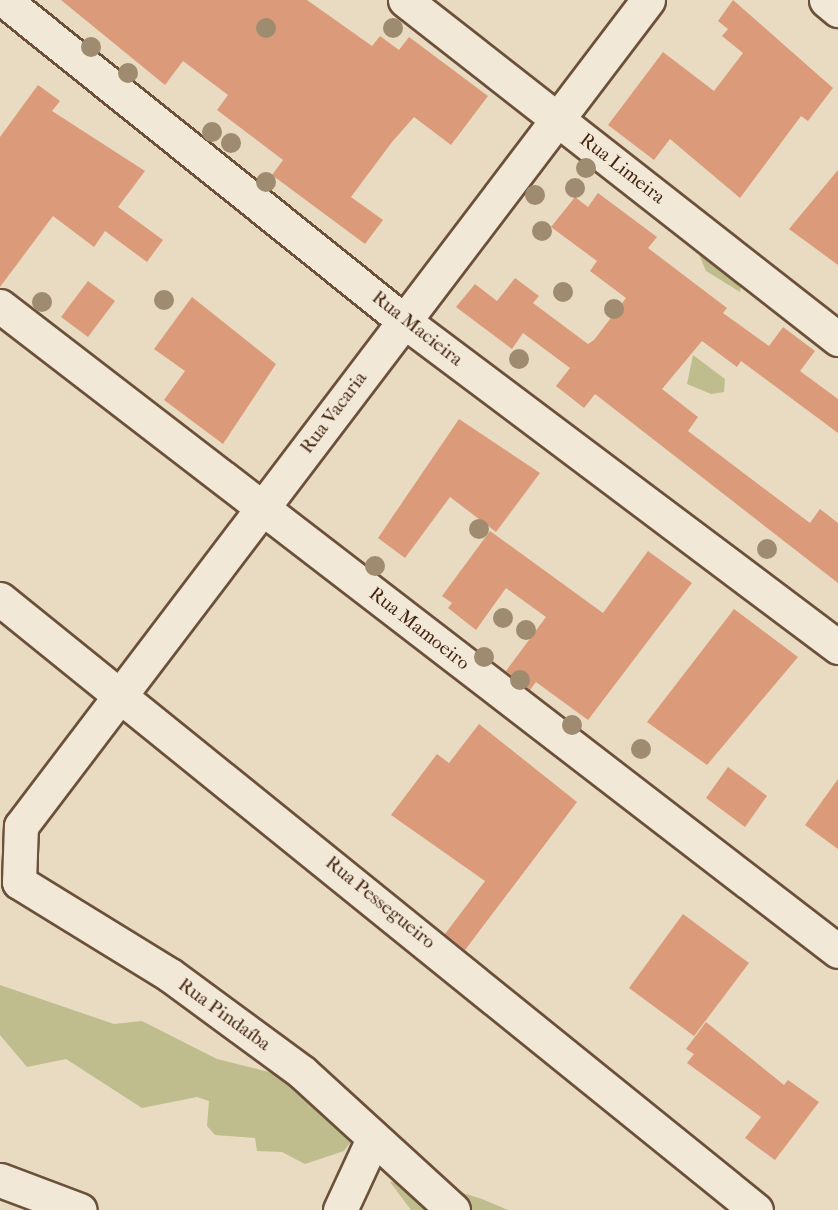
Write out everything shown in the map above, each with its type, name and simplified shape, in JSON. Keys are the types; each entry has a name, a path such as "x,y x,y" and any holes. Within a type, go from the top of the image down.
{"street":[{"name":"Rua Macieira","path":"4,0 404,321 838,647"},
{"name":"Rua Limeira","path":"405,0 838,339"},
{"name":"Rua Vacaria","path":"21,826 648,0"},
{"path":"826,0 838,10"},
{"name":"Rua Mamoeiro","path":"0,306 838,951"},
{"name":"Rua Pessegueiro","path":"0,599 122,692 757,1210"},
{"name":"Rua Pindaíba","path":"21,826 19,882 170,975 302,1072 372,1141 453,1210"},
{"path":"340,1210 372,1141"},
{"path":"0,1180 80,1210"}],"shaded area":[{"path":"702,248 743,272 740,292 706,271 698,252"},
{"path":"693,355 725,379 724,392 711,394 687,384"},
{"path":"0,985 114,1024 142,1021 217,1059 285,1076 357,1134 344,1151 305,1164 282,1152 257,1151 255,1138 215,1135 207,1126 209,1101 197,1097 142,1108 66,1059 27,1067 0,1035"},
{"path":"418,1179 508,1210 411,1210 390,1182"}],"building":[{"path":"61,0 307,0 372,46 380,36 399,50 409,37 488,96 451,145 414,117 392,142 351,197 383,220 365,244 272,175 283,160 217,110 228,95 183,61 165,85"},
{"path":"733,0 833,88 808,121 801,116 740,198 670,139 654,160 608,125 663,52 714,91 743,53 722,36 728,29 718,21"},
{"path":"38,85 60,101 52,111 145,171 118,207 163,240 147,262 105,231 94,247 53,216 0,287 0,137"},
{"path":"838,170 838,265 789,229"},
{"path":"598,193 657,237 648,248 727,308 723,313 769,346 783,327 815,351 800,371 838,399 838,433 741,361 737,367 702,341 662,389 698,417 688,431 810,523 820,509 838,523 838,583 595,394 584,408 556,386 570,368 523,333 512,349 456,307 475,284 497,301 515,278 539,296 533,303 588,344 594,340 626,298 590,271 597,261 551,227 575,197 588,207"},
{"path":"88,281 115,301 88,337 61,317"},
{"path":"192,297 276,364 223,444 164,400 185,371 154,349"},
{"path":"459,419 540,473 496,532 450,497 405,558 378,538"},
{"path":"490,531 603,613 648,551 692,583 588,720 536,682 530,690 506,671 546,617 506,588 476,630 448,608 452,603 442,596"},
{"path":"734,609 798,657 707,765 647,722"},
{"path":"479,724 577,802 465,950 445,934 485,881 391,815 437,754 449,763"},
{"path":"728,767 767,796 745,827 706,798"},
{"path":"838,779 838,849 805,825"},
{"path":"683,914 749,963 694,1036 629,988"},
{"path":"706,1022 784,1085 788,1080 819,1102 775,1160 745,1138 761,1117 687,1063 694,1054 686,1049"}]}
